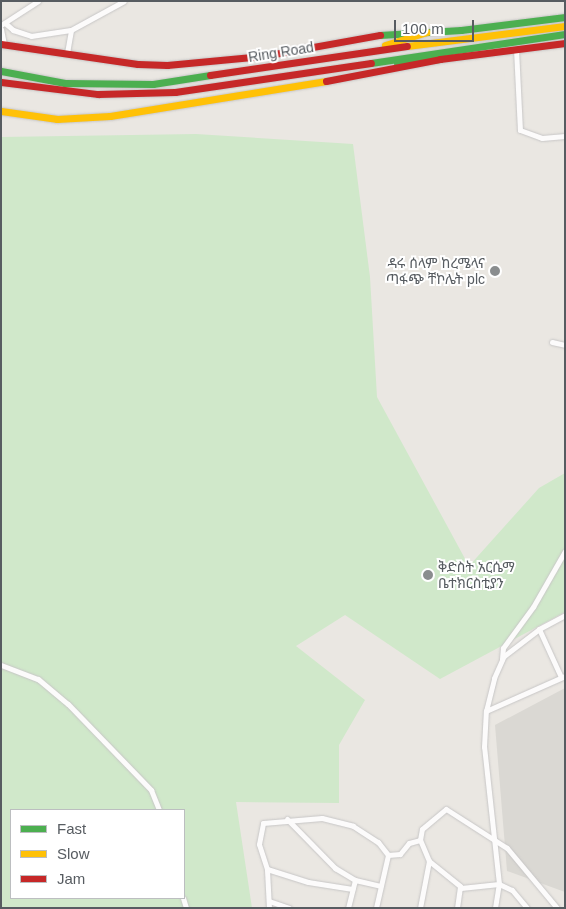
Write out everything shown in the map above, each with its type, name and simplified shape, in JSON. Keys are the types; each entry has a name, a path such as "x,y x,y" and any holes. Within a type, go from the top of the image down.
{"main road":[{"path":"3,44 138,64 190,63 263,56 382,35 565,17"},
{"name":"Ring Road","path":"1,70 65,83 153,84 368,51 565,26"},
{"path":"368,51 427,32"},
{"name":"Ring Road","path":"1,82 98,94 175,92 367,61 565,34"},
{"path":"367,61 385,64 440,59 565,43"},
{"path":"1,111 57,119 110,116 396,70 440,59"}],"street":[{"path":"38,1 3,24 13,30 31,36 71,30 122,2"},
{"path":"1,30 3,44"},
{"path":"67,53 71,30"},
{"path":"516,49 520,130 542,138 565,136"},
{"path":"552,342 565,345"},
{"path":"495,908 499,884 484,747 486,711 502,659 503,648 533,607 565,551"},
{"path":"502,659 539,629 565,615"},
{"path":"486,711 563,677 539,629"},
{"path":"1,665 38,679 68,704 151,790 159,809"},
{"path":"527,908 512,890 499,884 461,888 429,861 420,840 422,829 446,809 512,852 557,908"},
{"path":"289,908 269,905 267,869 259,844 259,828 263,823 287,819 322,818 353,826 378,842 388,854"},
{"path":"287,819 324,860 355,880 380,886"},
{"path":"388,854 400,854 409,843 420,840"},
{"path":"376,908 388,854"},
{"path":"420,908 429,861"},
{"path":"267,869 308,882 352,890"},
{"path":"348,908 355,880"},
{"path":"457,908 461,888"}],"shaded area":[{"path":"565,688 565,892 507,871 495,725"}],"green space":[{"path":"196,134 353,144 370,277 377,397 469,566 539,488 565,473 565,612 440,679 345,615 296,646 365,700 339,745 339,803 236,802 252,908 1,908 1,137"}],"traffic: fast":[{"path":"380,35 461,30 565,17"},
{"path":"371,63 565,34"},
{"path":"397,63 440,59"},
{"path":"1,71 65,83 153,84 210,75"}],"traffic: slow":[{"path":"407,46 565,26"},
{"path":"385,45 427,32"},
{"path":"1,111 57,119 110,116 326,81"}],"traffic: jam":[{"path":"1,44 138,64 167,65 263,56 380,35"},
{"path":"326,81 440,59 565,43"},
{"path":"210,75 407,46"},
{"path":"1,82 98,94 175,92 371,63"}],"place":[{"name":"ዳሩ ሰላም ከረሜላና ጣፋጭ ቸኮሌት plc","path":"495,271"},
{"name":"ቅድስት አርሴማ ቤተክርስቲያን","path":"428,575"}]}
